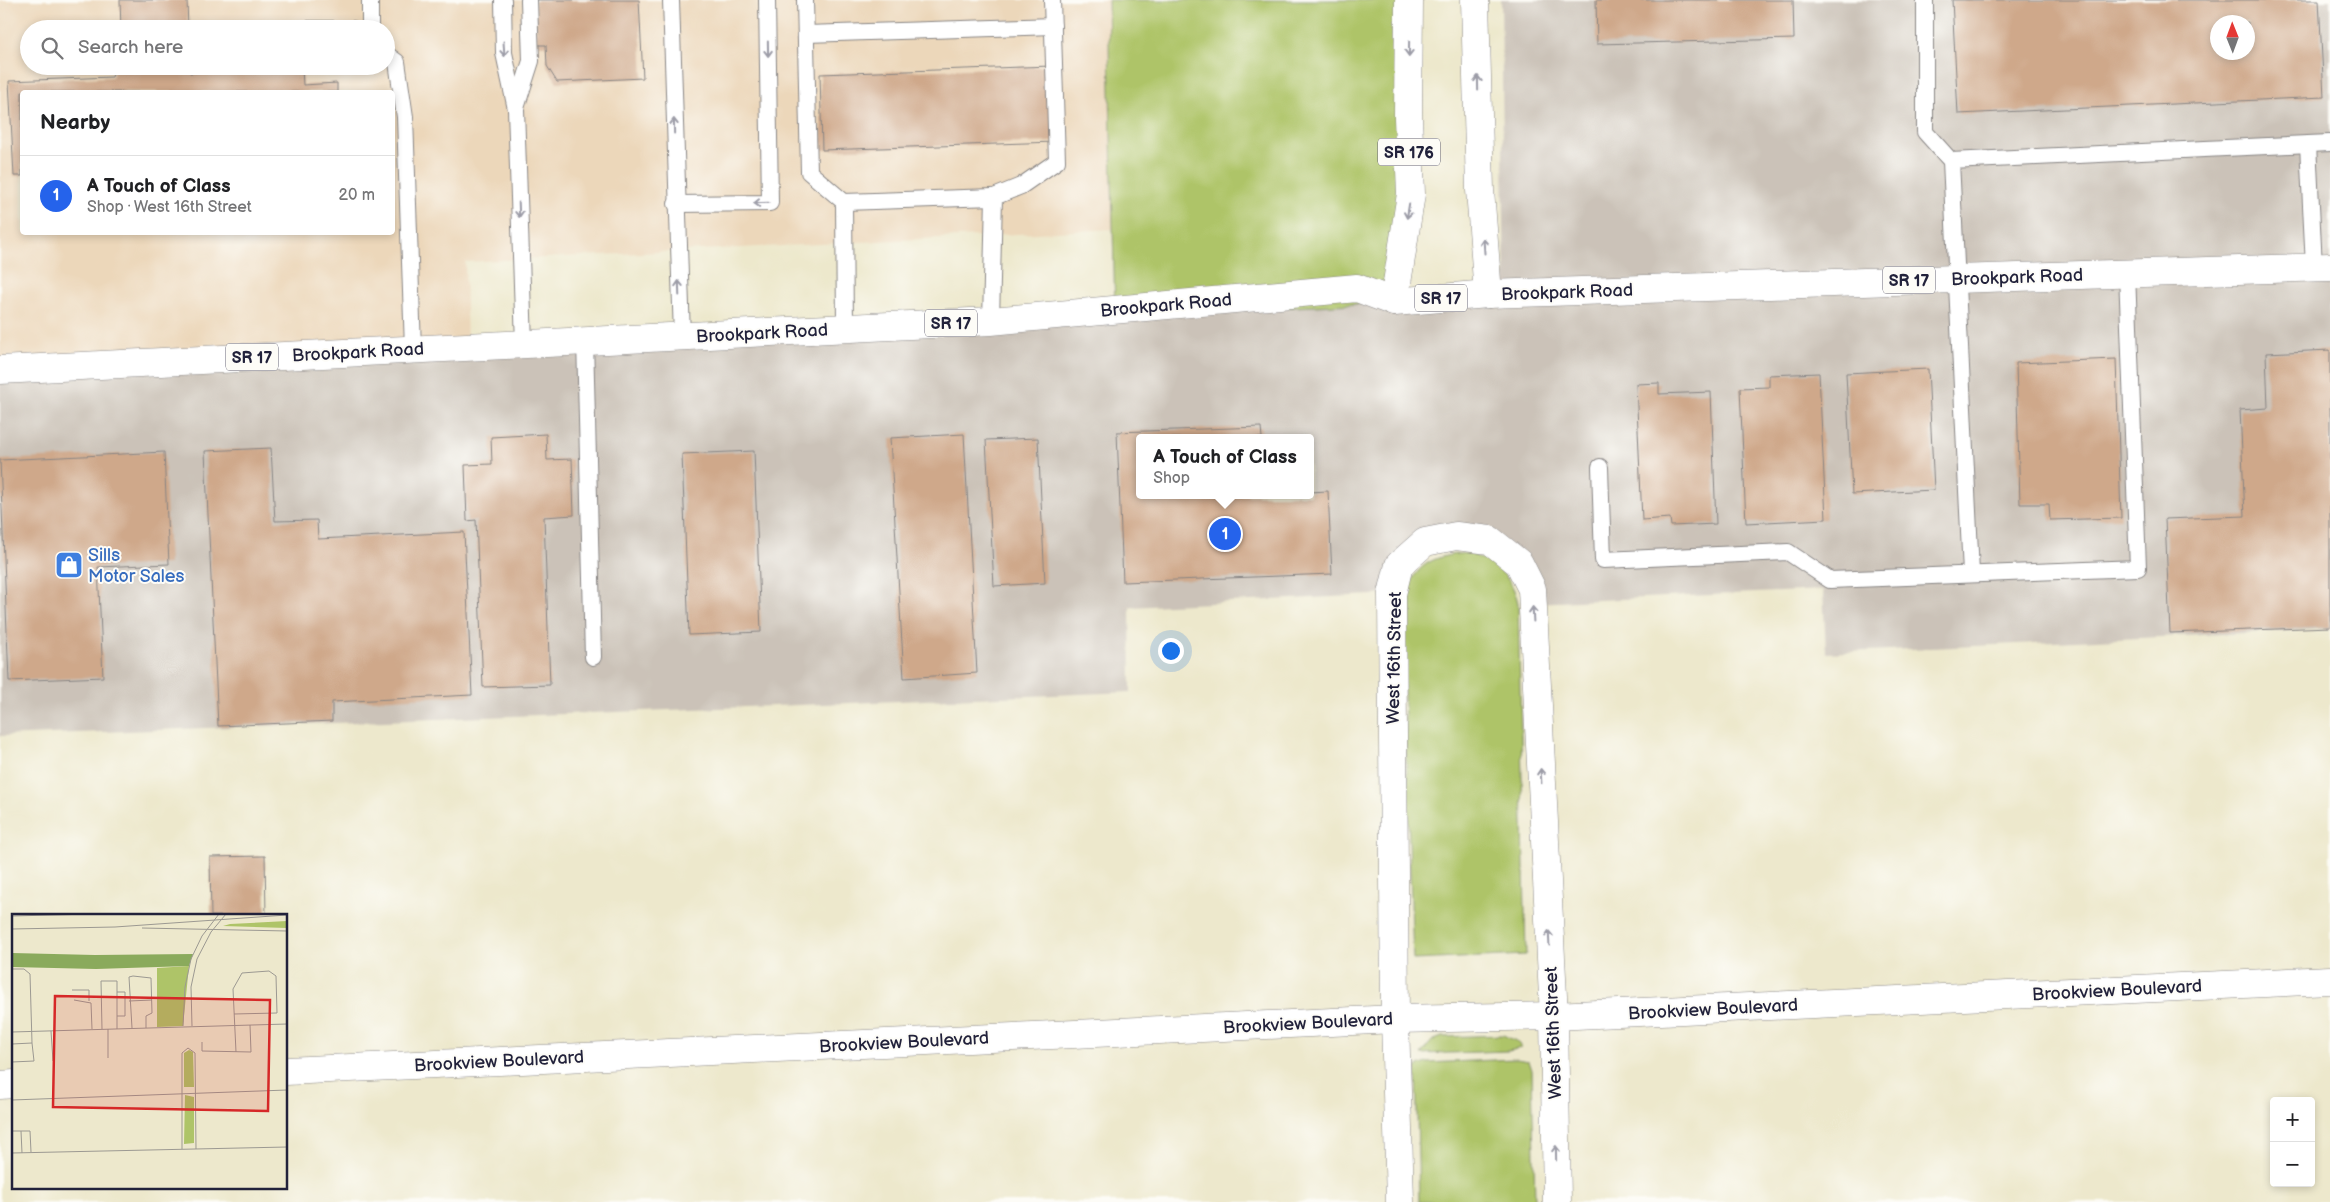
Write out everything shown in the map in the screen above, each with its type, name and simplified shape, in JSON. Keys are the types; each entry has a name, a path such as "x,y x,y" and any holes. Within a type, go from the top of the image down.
{"main road":[{"name":"SR 176","path":"1394,302 1411,194 1408,117 1409,0"},
{"path":"1475,0 1480,190 1488,294"},
{"name":"Brookpark Road","path":"0,370 586,340 991,322 1357,288 1394,302 1488,294 2322,267"},
{"name":"West 16th Street","path":"1400,1202 1395,1019 1392,594 1399,565 1425,542 1456,536 1490,540 1519,563 1532,589 1554,1016 1557,1202"},
{"name":"Brookview Boulevard","path":"288,1072 1395,1019 1554,1016 2330,980"}],"lane":[{"path":"370,0 370,20"},
{"path":"503,0 504,53 516,109 524,344"},
{"path":"516,109 531,61 529,0"},
{"path":"671,0 676,204 682,337"},
{"path":"676,204 770,203 767,0"},
{"path":"805,0 809,172 844,202 994,197 1021,186 1057,161 1052,0"},
{"path":"1925,0 1925,132 1951,161 1971,573"},
{"path":"806,34 1053,26"},
{"path":"395,61 397,62 405,116 413,349"},
{"path":"1951,161 2330,143"},
{"path":"2308,144 2322,267"},
{"path":"991,322 994,197"},
{"path":"844,202 845,329"},
{"path":"1600,467 1603,560 1788,552 1830,580 1971,573 2138,568 2127,273"},
{"path":"586,340 594,657"}],"shaded area":[{"path":"0,0 1109,0 1115,229 465,262 467,347 0,370"},
{"path":"1501,0 2330,0 2330,629 1826,653 1823,590 1533,603 1490,540 1425,542 1392,594 1130,607 1131,692 0,736 0,370 1505,296"}],"green space":[{"path":"1108,0 1409,0 1394,302 1115,316"},
{"path":"1467,553 1485,560 1500,570 1511,584 1518,603 1526,955 1413,960 1401,604 1411,581 1424,566 1442,557"},
{"path":"1503,1035 1516,1041 1522,1048 1508,1051 1421,1054 1432,1041 1442,1037"},
{"path":"1516,1059 1529,1061 1532,1070 1535,1202 1419,1202 1416,1067 1427,1063"}],"building":[{"path":"120,0 187,0 188,20 121,20"},
{"path":"535,0 639,0 643,78 557,82 547,66 546,45 537,45"},
{"path":"1596,0 1793,0 1794,39 1597,44"},
{"path":"1952,0 2319,0 2324,97 1958,114"},
{"path":"1052,66 1055,142 822,150 820,74"},
{"path":"113,75 302,75 303,85 337,83 337,90 20,90 20,176 14,176 9,81 112,77"},
{"path":"2330,350 2330,627 2170,633 2165,519 2245,516 2240,410 2268,408 2266,353"},
{"path":"2116,359 2121,518 2050,520 2049,504 2020,504 2016,363"},
{"path":"1928,369 1934,490 1852,494 1846,373"},
{"path":"1819,373 1826,519 1746,523 1740,388 1769,387 1769,375"},
{"path":"1659,383 1659,394 1711,392 1716,524 1671,526 1670,518 1642,520 1636,384"},
{"path":"1261,427 1262,434 1136,434 1136,499 1314,499 1314,492 1328,491 1332,574 1123,582 1117,432"},
{"path":"546,434 547,460 572,459 574,515 544,517 550,685 483,687 476,520 467,521 465,465 492,464 491,437"},
{"path":"964,434 977,673 904,678 890,438"},
{"path":"1038,438 1045,583 994,586 986,440"},
{"path":"271,448 275,521 317,520 318,539 464,532 472,695 332,702 332,721 218,726 205,451"},
{"path":"754,451 761,632 689,635 682,454"},
{"name":"Sills Motor Sales","path":"164,452 169,564 98,567 103,677 9,681 0,460"},
{"path":"265,856 266,914 211,914 210,857"}],"place":[{"name":"A Touch of Class","path":"1225,534"},
{"name":"Sills Motor Sales","path":"69,565"}]}
